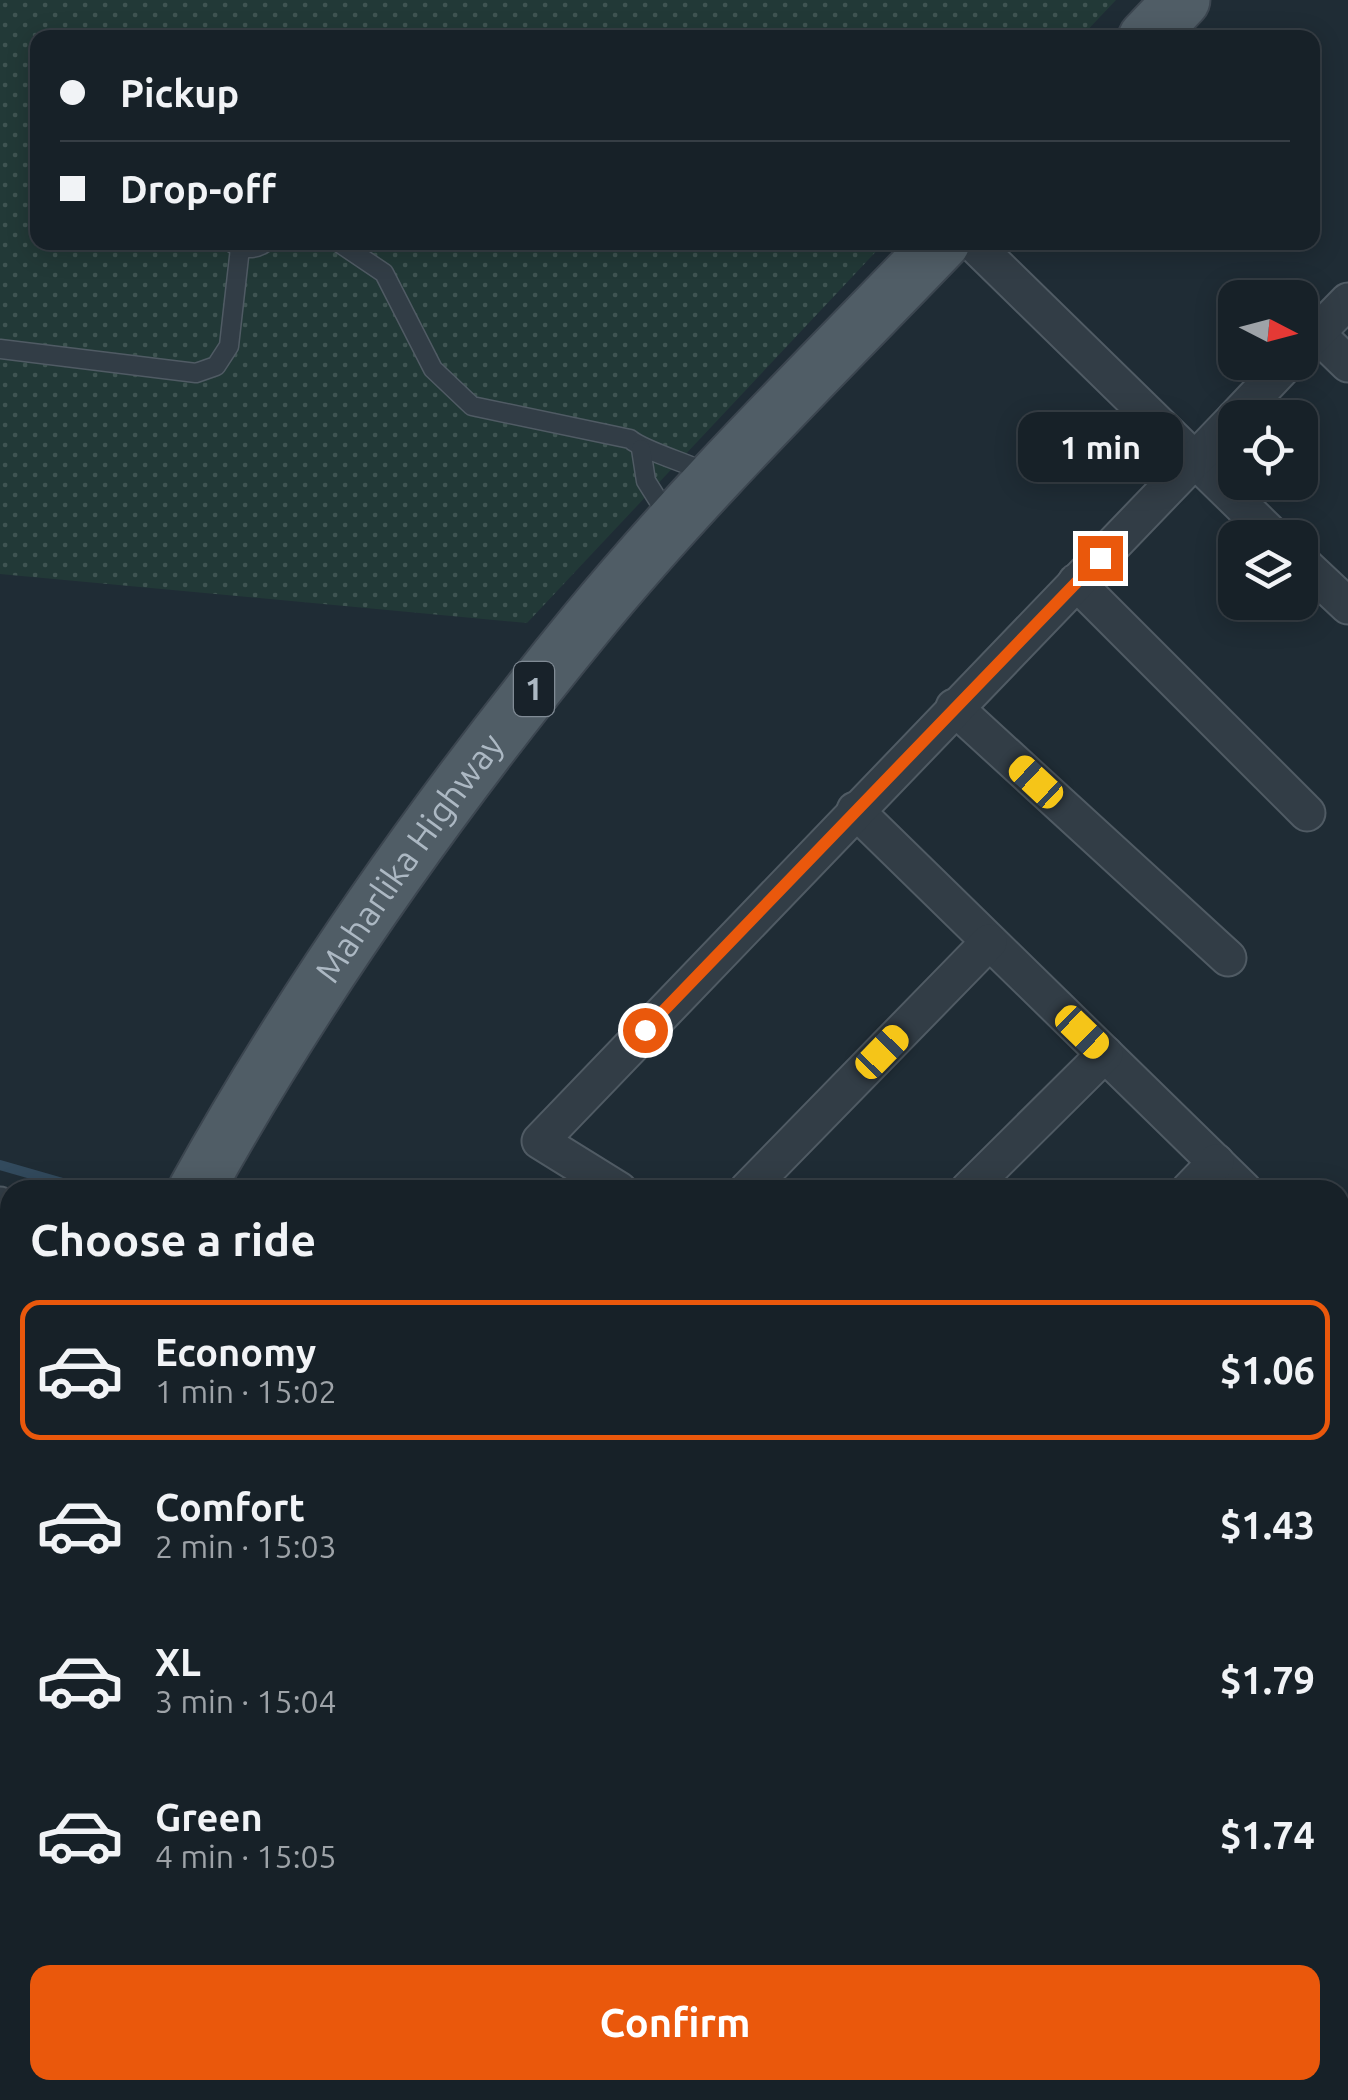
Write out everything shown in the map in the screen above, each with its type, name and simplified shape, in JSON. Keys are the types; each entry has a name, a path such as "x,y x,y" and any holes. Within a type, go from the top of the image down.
{"main road":[{"path":"1154,30 1182,0"},
{"name":"Maharlika Highway","path":"202,1180 369,912 588,621 934,250"}],"street":[{"path":"980,250 1256,520"},
{"path":"1318,331 1348,301"},
{"path":"1318,347 1348,364"},
{"path":"1252,400 1271,380"},
{"path":"603,1180 540,1141 1218,436"},
{"path":"1318,578 1348,606"},
{"path":"1076,582 1307,813"},
{"path":"954,707 1228,958"},
{"path":"855,810 1234,1180"},
{"path":"757,1180 990,942"},
{"path":"978,1180 1104,1054"},
{"path":"1199,1180 1216,1162"}],"lane":[{"path":"0,349 196,372 216,366 229,346 236,250"},
{"path":"350,250 384,274 433,369 472,406 630,439 641,449 670,454 718,478"},
{"path":"641,449 646,481 674,526"}],"green space":[{"path":"0,0 1116,0 1088,30 30,30 30,250 877,250 527,623 0,574"}],"waterway":[{"path":"0,1165 52,1180"}],"route":[{"path":"645,1030 1100,558"}]}
